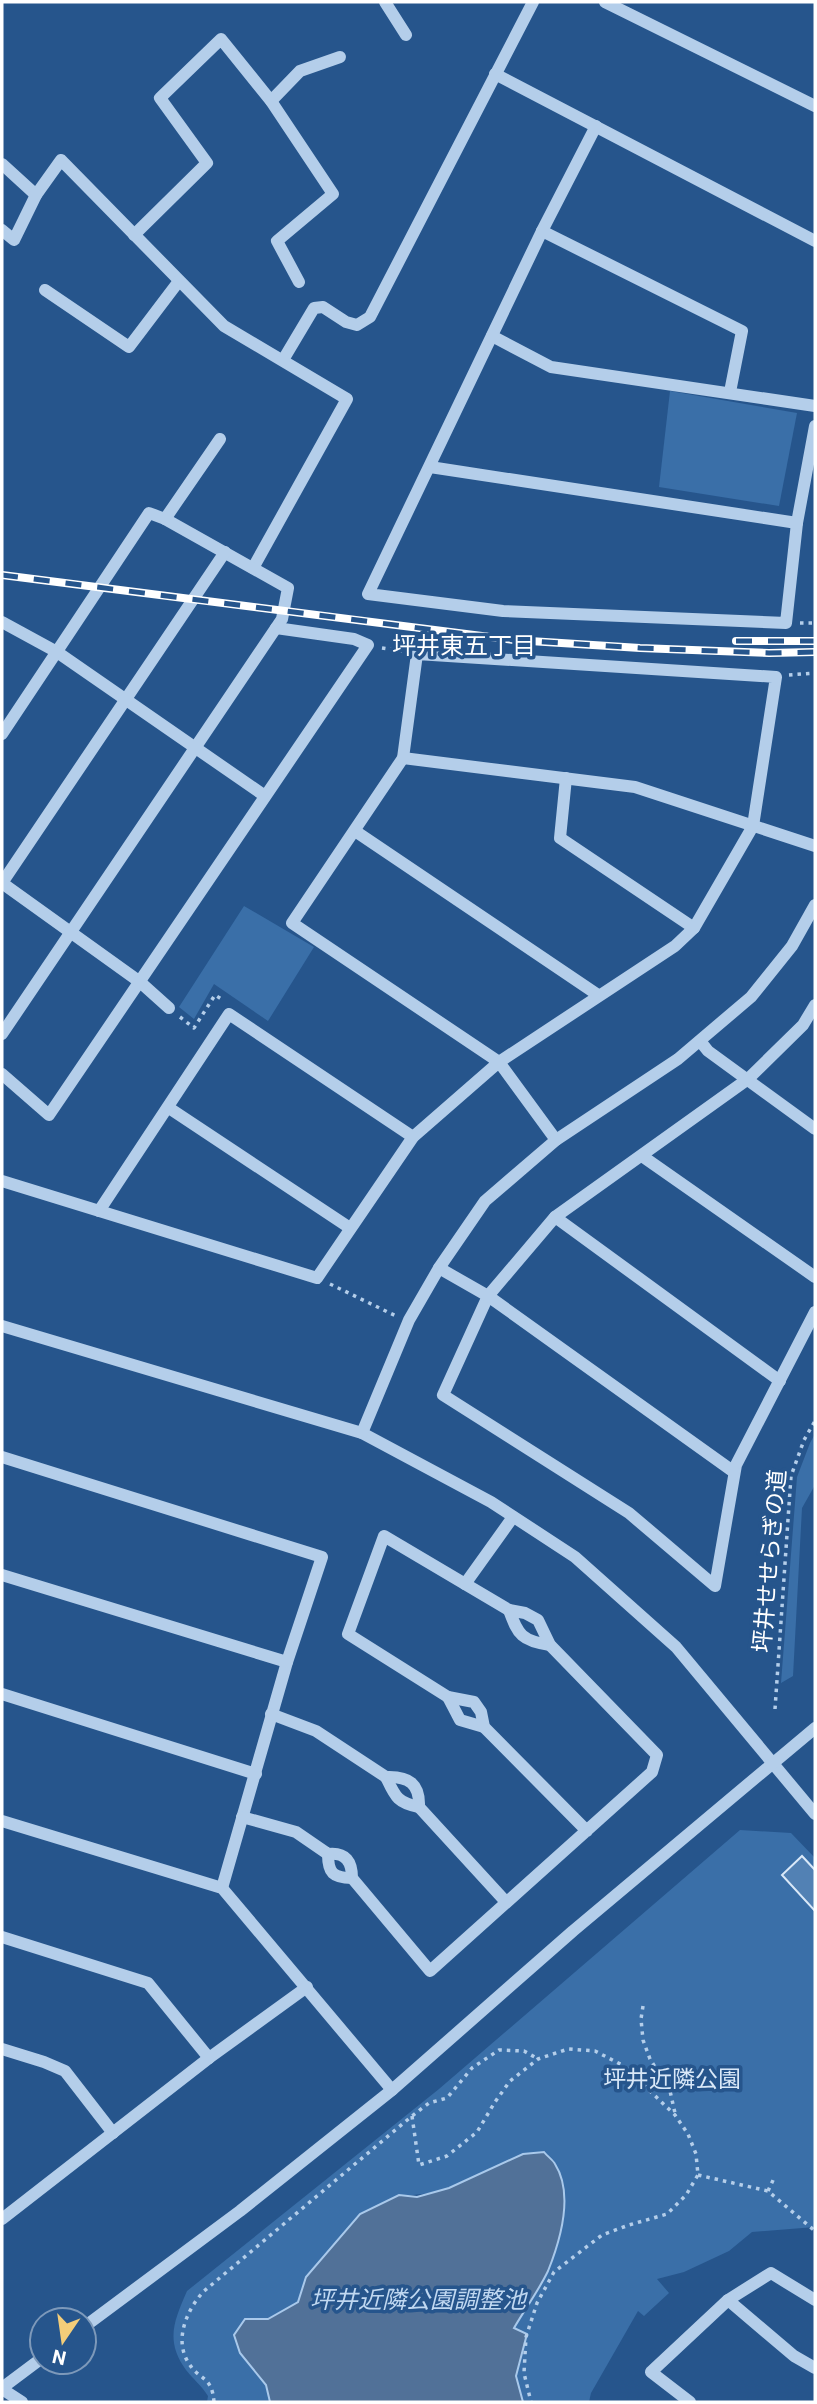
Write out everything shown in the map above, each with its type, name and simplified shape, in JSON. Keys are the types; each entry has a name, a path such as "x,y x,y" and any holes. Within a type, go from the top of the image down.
{"street":[{"path":"385,2 406,34"},
{"path":"283,360 314,308 323,307 358,325 370,317 534,2"},
{"path":"605,2 815,106"},
{"path":"134,234 207,163 160,98 221,39 271,101 333,194 277,241 299,282"},
{"path":"271,101 300,71 340,57"},
{"path":"495,74 815,241"},
{"path":"596,126 542,231 368,594 503,611 786,622 797,523 815,426"},
{"path":"2,230 15,240 36,195 61,160 224,326 347,399 253,568"},
{"path":"2,164 36,195"},
{"path":"542,231 742,331 730,392"},
{"path":"45,290 129,347 179,281"},
{"path":"492,336 551,367 815,406"},
{"path":"165,519 220,439"},
{"path":"430,467 797,523"},
{"path":"2,734 149,513 165,519 288,588 282,619 2,1034"},
{"path":"169,1008 141,982 2,883 225,552"},
{"path":"2,622 57,652 265,796"},
{"path":"2,1074 49,1115 368,645 354,639 276,628"},
{"path":"2,1181 317,1278 413,1137 499,1062 675,946 694,928 753,826 776,677 417,654 403,758 292,923 499,1062 556,1140"},
{"path":"403,758 635,787 815,846"},
{"path":"566,778 560,838 694,928"},
{"path":"355,831 598,995"},
{"path":"362,1433 409,1320 439,1268 485,1201 556,1140 678,1059 751,997 792,946 815,905"},
{"path":"815,1005 803,1025 748,1079 555,1217 488,1296 443,1395 629,1513 715,1586 736,1465 815,1311"},
{"path":"99,1212 229,1014 413,1137"},
{"path":"700,1041 708,1051 815,1129"},
{"path":"169,1108 350,1227"},
{"path":"642,1156 815,1278"},
{"path":"555,1217 779,1381"},
{"path":"439,1268 488,1296 734,1472"},
{"path":"2,1326 362,1433 491,1502 576,1557 676,1647 815,1814"},
{"path":"2,1457 322,1557 271,1714 222,1888"},
{"path":"465,1584 513,1517"},
{"path":"242,1817 296,1832 328,1854 338,1853 347,1858 352,1868 352,1878 430,1971 652,1772 657,1755 550,1645 538,1620 525,1613 509,1610 384,1536 348,1634 448,1697 474,1702 481,1712 484,1727"},
{"path":"2,1575 287,1662"},
{"path":"509,1610 515,1628 524,1639 550,1645"},
{"path":"2,1694 256,1774"},
{"path":"448,1697 460,1720 484,1727 587,1831"},
{"path":"271,1714 316,1731 386,1776 397,1799 405,1805 419,1807 506,1902"},
{"path":"98,2317 240,2211 393,2090 573,1931 815,1728"},
{"path":"386,1776 399,1776 413,1783 419,1796 419,1807"},
{"path":"2,1821 222,1888 393,2090"},
{"path":"328,1854 328,1866 333,1874 340,1878 352,1878"},
{"path":"2,1937 148,1983 209,2058"},
{"path":"3,2216 209,2058 307,1987"},
{"path":"2,2049 65,2071 113,2133"},
{"path":"690,2402 650,2372 728,2300 771,2273 815,2300"},
{"path":"728,2300 794,2356 815,2368"},
{"path":"22,2402 2,2388 28,2368"}],"path":[{"path":"368,645 417,654"},
{"path":"776,677 815,673"},
{"path":"317,1278 398,1317"},
{"name":"坪井せせらぎの道","path":"775,1709 790,1476 804,1440 815,1421"},
{"path":"643,2006 643,2039 650,2059 670,2091 675,2115"},
{"path":"412,2116 419,2165 447,2156 477,2132 510,2081 538,2059 568,2049 595,2051 624,2066 675,2115 688,2134 696,2154 698,2175 686,2196 667,2214 602,2235 554,2272 537,2303 526,2337 524,2373 531,2402"},
{"path":"214,2402 214,2392 209,2381 188,2362 182,2344 184,2325 191,2305 203,2292 412,2116 429,2103 447,2098 472,2068 499,2050 524,2051 538,2059"},
{"path":"698,2175 768,2191 815,2231"},
{"path":"768,2191 775,2176"}],"green space":[{"path":"670,391 797,413 779,506 659,487"},
{"path":"244,906 314,947 268,1021 214,984 194,1019 179,1007"},
{"path":"815,1434 815,1485 802,1508 793,1676 781,1683 797,1477"},
{"name":"坪井近隣公園","path":"740,1830 791,1833 815,1858 815,2227 752,2232 729,2251 684,2272 657,2279 669,2293 644,2316 638,2311 591,2393 589,2402 523,2402 516,2376 519,2359 514,2328 547,2272 523,2154 447,2189 399,2195 306,2277 298,2302 268,2319 245,2319 240,2353 266,2385 270,2402 207,2402 208,2396 186,2370 175,2350 175,2322 187,2291 439,2089"}],"water":[{"name":"坪井近隣公園調整池","path":"544,2152 554,2162 561,2176 564,2189 563,2218 548,2271 514,2328 527,2334 516,2376 523,2402 270,2402 266,2385 240,2353 234,2335 245,2319 268,2319 298,2302 306,2277 360,2214 399,2195 417,2197 449,2188 523,2154"}],"building":[{"path":"802,1856 815,1870 815,1911 782,1875"}],"railway":[{"path":"2,575 514,640 640,648 815,652"},
{"path":"736,641 815,641"}],"district":[{"name":"坪井東五丁目","path":"464,646"}]}
